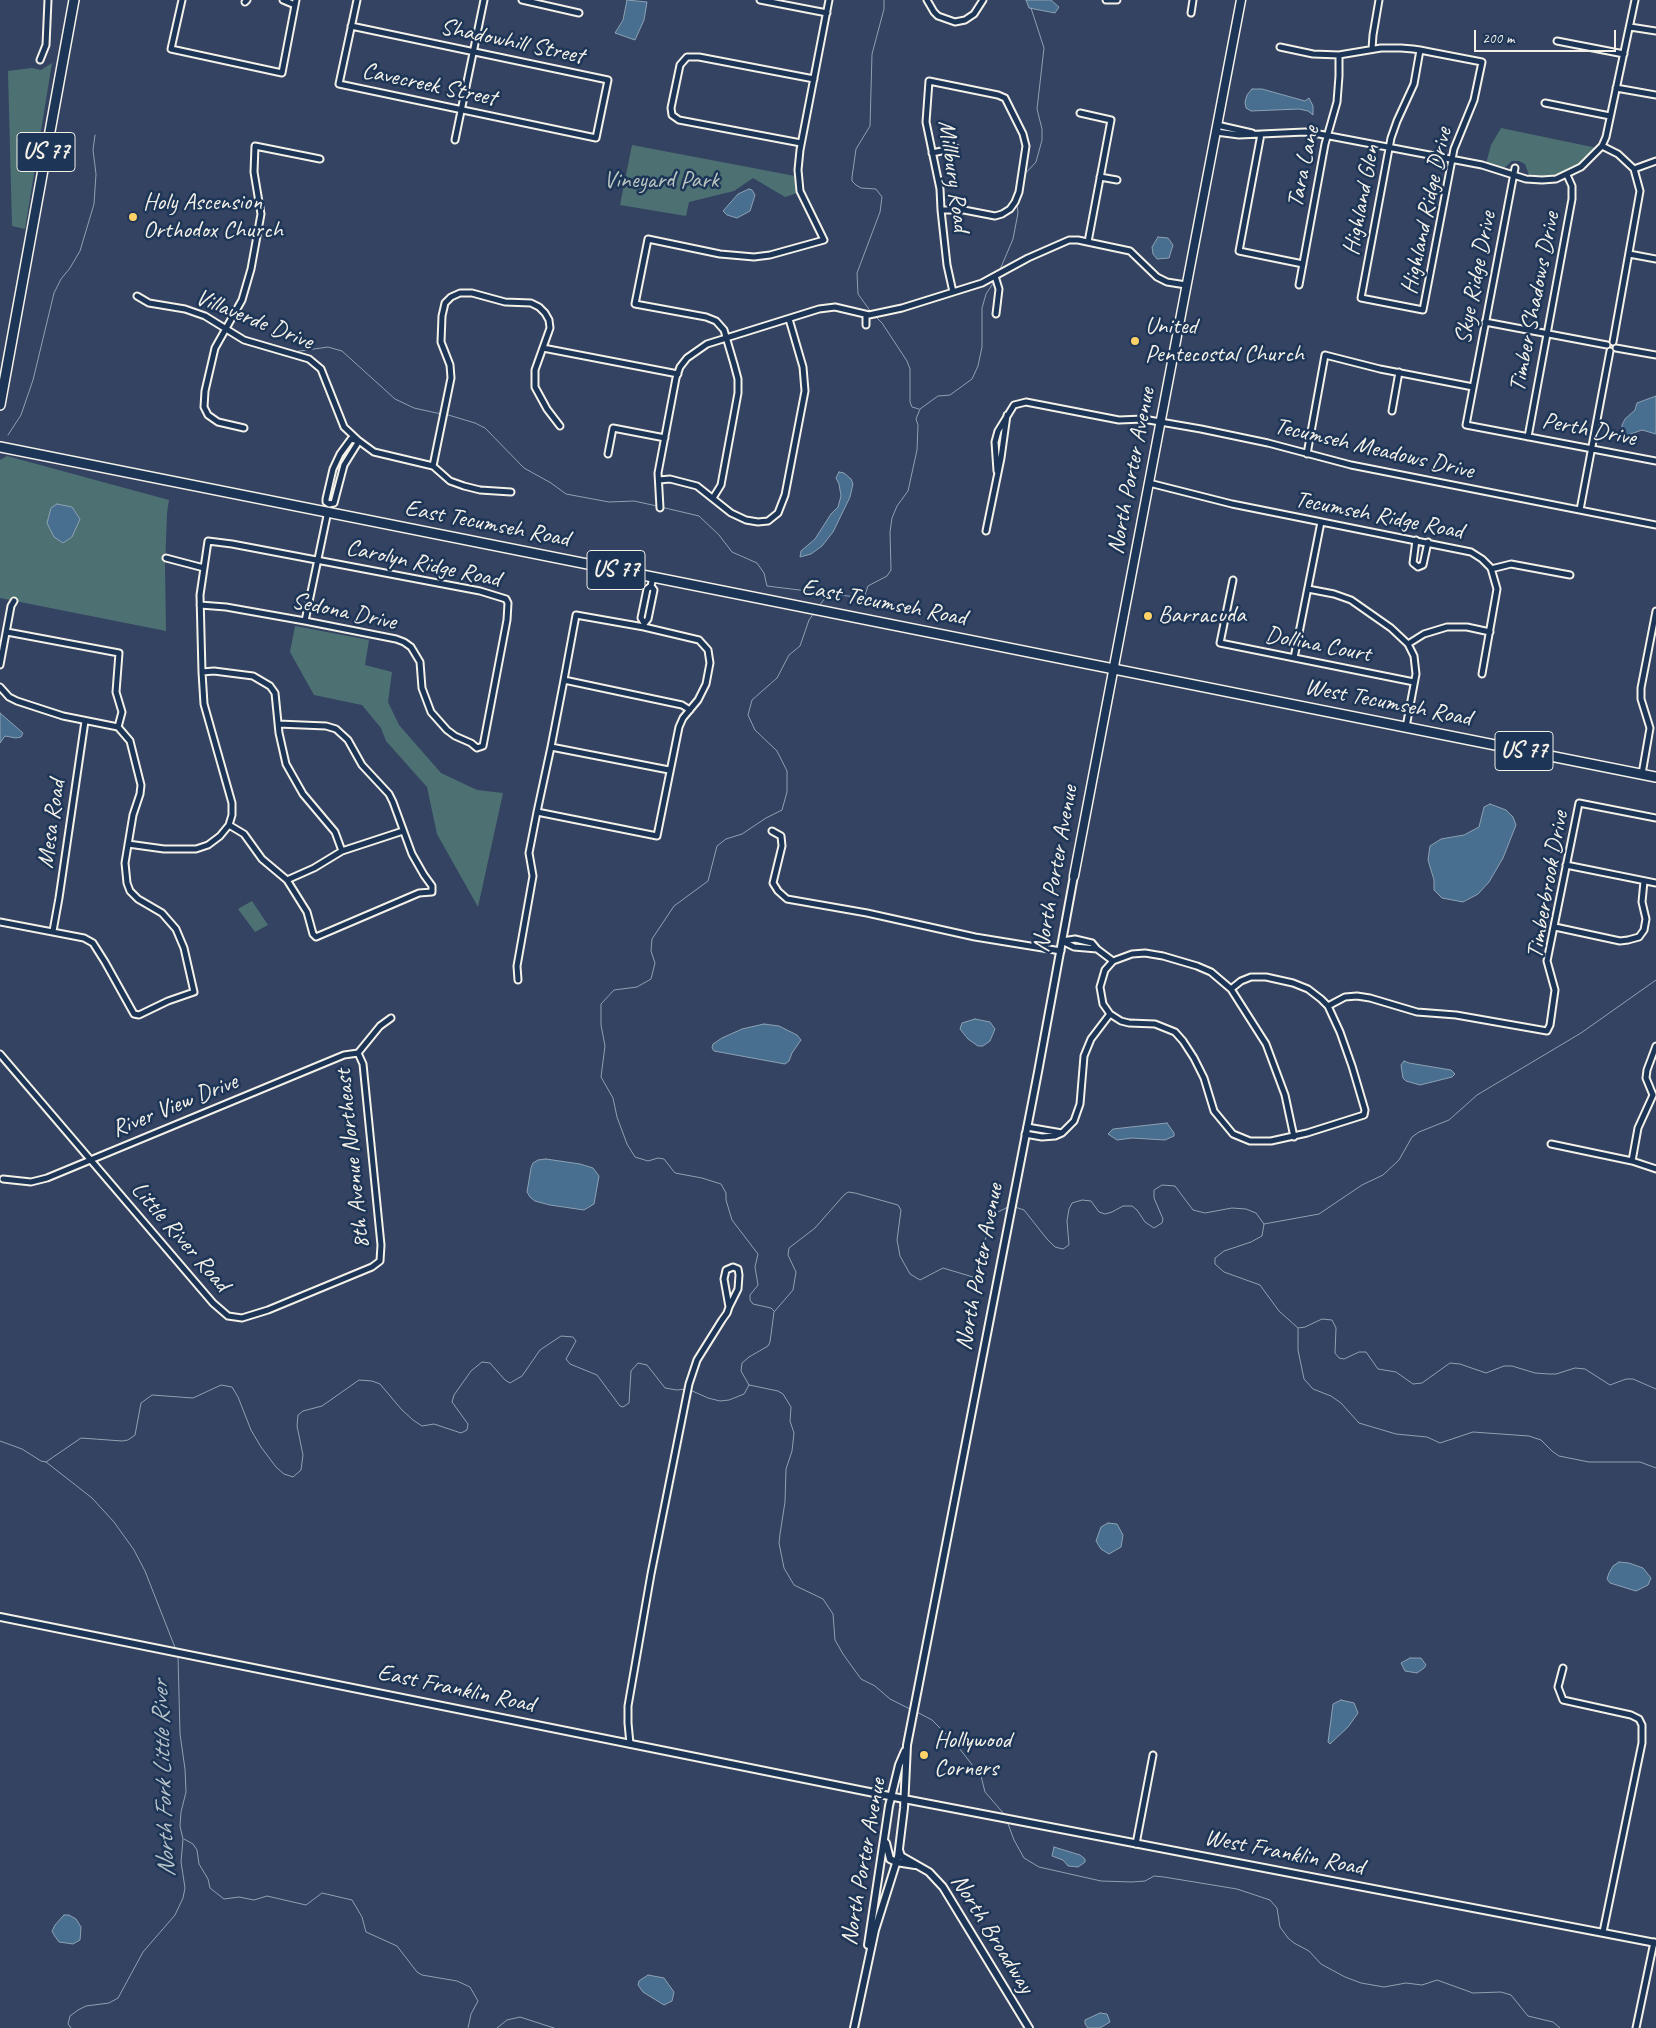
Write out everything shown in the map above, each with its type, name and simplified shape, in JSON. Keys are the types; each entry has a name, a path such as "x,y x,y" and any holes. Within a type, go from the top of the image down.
{"main road":[{"name":"US 77","path":"0,405 74,0"},
{"name":"North Porter Avenue","path":"1074,876 1241,0"},
{"name":"East Tecumseh Road","path":"0,447 328,508 652,582 797,606 1113,668"},
{"name":"West Tecumseh Road","path":"1113,668 1656,777"}],"street":[{"path":"40,60 46,44 48,0"},
{"path":"182,0 172,49 282,73 295,3 283,0"},
{"name":"Cavecreek Street","path":"357,0 339,84 596,138"},
{"path":"455,140 484,0"},
{"path":"522,0 544,2 579,13"},
{"path":"760,0 827,13"},
{"path":"713,498 721,485 738,393 738,379 721,326 713,319 635,304 648,239 747,257 770,255 824,240 800,191 798,170 801,143 829,0"},
{"path":"927,0 938,16 955,22 965,20 974,14 983,0"},
{"path":"1106,0 1117,0"},
{"path":"1191,13 1193,0"},
{"path":"1372,49 1379,0"},
{"path":"1217,128 1259,134 1305,132 1327,135 1488,166 1526,179 1556,179 1568,175 1587,162 1602,146 1635,0"},
{"name":"Shadowhill Street","path":"351,26 608,80 596,138"},
{"path":"1630,27 1656,31"},
{"path":"1557,41 1624,54"},
{"path":"1280,47 1314,54 1338,55 1392,47 1420,50"},
{"name":"Highland Ridge Drive","path":"1420,50 1482,62 1474,100 1458,133 1423,310"},
{"name":"Highland Glen","path":"1420,50 1414,84 1397,121 1390,147 1361,298 1423,310"},
{"name":"Tara Lane","path":"1299,285 1327,135 1337,102 1340,76 1338,55"},
{"path":"801,143 679,120 672,115 671,108 680,65 687,57 699,57 814,79"},
{"name":"Millbury Road","path":"941,210 964,210 995,216 1005,212 1015,202 1023,172 1026,146 1005,98 929,81 926,122 940,189 941,210 946,265 953,292"},
{"path":"1616,88 1656,95"},
{"path":"1545,103 1610,116"},
{"path":"1080,113 1111,120 1088,242"},
{"path":"1259,134 1239,251 1303,264"},
{"path":"244,428 218,422 208,415 204,407 205,391 215,348 246,288 261,214 254,172 255,146 320,159"},
{"path":"1602,146 1618,154 1634,169 1640,191 1613,342 1616,344 1616,348"},
{"path":"932,153 956,148"},
{"path":"1634,169 1656,161"},
{"name":"Skye Ridge Drive","path":"1473,387 1516,168"},
{"name":"Timber Shadows Drive","path":"1528,437 1572,199 1572,186 1568,175"},
{"path":"1100,177 1117,180"},
{"path":"660,508 658,473 678,374 687,358 707,344 819,309 835,307 869,315 902,308 998,277 1028,258 1065,241 1073,240 1125,249 1139,257 1157,277 1167,282 1186,286"},
{"path":"1629,254 1656,259"},
{"path":"996,314 999,289 998,277"},
{"path":"433,466 451,378 450,365 441,338 442,316 445,303 451,297 460,293 472,293 495,300 531,303 539,307 549,320 550,328 535,370 535,387 546,408 560,426"},
{"name":"Villaverde Drive","path":"137,296 150,303 185,309 205,316 226,327 244,340 309,359 321,369 344,426 359,441 374,452 433,466 450,480 464,486 480,490 511,492"},
{"path":"866,325 869,315"},
{"path":"659,480 670,479 701,487 731,513 746,520 768,521 778,513 785,494 805,392 803,367 789,318"},
{"path":"1485,322 1607,345 1609,342 1613,342"},
{"path":"1580,510 1610,351 1607,345"},
{"path":"543,348 678,374"},
{"path":"1610,351 1616,348 1656,355"},
{"path":"1307,454 1325,355 1473,387"},
{"path":"1392,411 1399,372"},
{"name":"Perth Drive","path":"1473,387 1466,425 1656,461"},
{"name":"Tecumseh Meadows Drive","path":"1007,414 1014,405 1026,402 1119,420 1143,419 1268,442 1351,466 1656,525"},
{"path":"997,471 995,458 996,436 1007,414"},
{"path":"986,532 1007,425 1007,414"},
{"path":"608,454 613,428 665,438"},
{"path":"305,621 328,508 326,499 336,462 351,440 359,441 344,465 334,504 328,508"},
{"path":"1134,464 1136,456"},
{"name":"Tecumseh Ridge Road","path":"1149,483 1218,501 1471,552 1491,569"},
{"path":"1294,658 1321,522"},
{"path":"1416,540 1413,563 1418,567 1423,565 1428,542"},
{"name":"Carolyn Ridge Road","path":"204,568 208,541 487,592 507,600 507,620 483,746 477,748"},
{"path":"128,844 164,849 196,849 208,845 220,836 229,825 232,804 204,704 200,605 204,568 166,558"},
{"path":"1482,674 1497,589 1491,569 1511,564 1570,575"},
{"name":"Dollina Court","path":"1233,580 1220,643 1414,682"},
{"path":"644,625 648,619 654,590 652,582"},
{"path":"1308,589 1352,600 1396,632 1408,644 1415,662 1414,682 1406,727"},
{"path":"0,665 11,606 14,601"},
{"name":"Sedona Drive","path":"200,605 226,607 305,621 404,642 411,648 420,662 422,688 431,712 447,730 472,743 477,748"},
{"path":"1642,774 1650,728 1641,699 1640,688 1656,611"},
{"path":"518,980 517,966 533,876 529,853 537,812 551,747 576,615 644,625 699,640 708,650 710,663 706,684 698,700 683,718 679,727 657,836 537,812"},
{"path":"1408,644 1424,634 1447,627 1467,627 1490,632"},
{"path":"7,632 119,653 116,692 122,712 118,727"},
{"path":"202,672 214,671 253,676 263,680 275,693 282,752 293,779 302,794 334,832 342,851"},
{"path":"564,680 682,705 690,710"},
{"path":"0,686 9,697 17,701 85,721 118,727 130,741 141,785 133,815 125,863 127,883 130,891 138,899 162,913 176,929 184,948 195,989 193,994 168,1002 139,1015 134,1014 93,943 84,938 0,922"},
{"name":"Mesa Road","path":"53,931 60,898 85,721"},
{"path":"229,825 244,834 262,859 287,880 307,912 314,936 318,937 419,893 429,893 432,890 432,885 415,861 389,794 362,765 350,742 342,734 326,726 278,724"},
{"path":"551,747 670,770"},
{"name":"Timberbrook Drive","path":"1328,1006 1345,998 1357,996 1417,1012 1456,1015 1547,1031 1550,1025 1556,990 1547,961 1579,804 1656,818"},
{"path":"772,830 781,836 782,846 773,883 778,891 787,899 867,913 975,937 1061,951"},
{"path":"287,880 314,868 342,851 403,832"},
{"path":"1566,865 1656,883"},
{"name":"North Porter Avenue","path":"854,2028 875,1930 899,1847 907,1745 1074,876"},
{"path":"1554,927 1620,941 1639,936 1644,930 1646,919 1642,902 1644,881"},
{"path":"1062,940 1074,947 1097,949 1113,961"},
{"path":"1231,989 1240,981 1252,978 1280,980 1308,989 1321,999 1328,1006 1352,1066 1365,1110 1364,1115 1294,1136 1261,1142 1250,1141 1232,1134 1214,1111 1204,1078 1194,1058 1175,1032 1155,1024 1121,1021 1110,1014 1103,1004 1100,987 1105,970 1113,961 1132,954 1145,953 1162,956 1211,972 1231,989 1266,1044 1285,1095 1294,1136"},
{"path":"1025,1134 1042,1137 1055,1136 1069,1127 1078,1114 1084,1056 1091,1039 1110,1014"},
{"path":"358,1053 380,1026 391,1018"},
{"path":"1632,1161 1638,1128 1654,1096 1646,1078 1656,1046"},
{"name":"River View Drive","path":"3,1178 31,1182 38,1180 344,1055 358,1053"},
{"name":"8th Avenue Northeast","path":"358,1053 363,1064 381,1245 380,1261"},
{"name":"Little River Road","path":"0,1054 221,1312 234,1318 249,1317 372,1267 380,1261"},
{"path":"1027,1126 1062,1133"},
{"path":"1551,1144 1632,1161 1656,1169"},
{"path":"630,1744 628,1706 651,1574 689,1384 697,1360 730,1307 739,1282 738,1269 733,1267 726,1270 724,1280 730,1307"},
{"name":"East Franklin Road","path":"0,1617 904,1799"},
{"path":"1563,1668 1558,1687 1563,1700 1631,1715 1639,1720 1642,1725 1642,1743 1603,1932"},
{"name":"North Porter Avenue","path":"862,1986 890,1797 907,1745"},
{"path":"1136,1844 1153,1755"},
{"name":"West Franklin Road","path":"904,1799 1655,1942"},
{"path":"886,1824 887,1852 890,1859 896,1862"},
{"name":"North Broadway","path":"899,1847 901,1856 934,1876 943,1887 1029,2028"},
{"name":"North Broadway","path":"896,1862 917,1865"},
{"path":"1636,2028 1655,1942"}],"green space":[{"path":"52,63 25,229 12,226 8,71 32,68 41,70"},
{"path":"1501,128 1597,148 1584,162 1569,172 1554,176 1536,177 1529,175 1525,164 1519,161 1512,161 1504,168 1486,164 1491,145"},
{"name":"Vineyard Park","path":"632,145 795,176 797,193 785,197 753,178 734,191 689,202 686,216 620,205"},
{"path":"7,456 169,500 165,567 166,631 0,598 0,460"},
{"path":"295,626 369,640 365,665 392,672 388,702 399,725 441,773 477,790 503,793 478,907 437,834 427,787 386,741 381,728 362,705 314,695 290,652"},
{"path":"252,901 268,925 255,932 238,909"}],"water":[{"path":"627,0 647,2 644,20 635,40 615,33 623,20"},
{"path":"1026,0 1051,0 1059,7 1055,13 1029,8"},
{"path":"1252,89 1262,89 1305,101 1309,98 1313,106 1313,115 1308,111 1299,109 1251,111 1246,108 1245,102 1247,95"},
{"path":"749,189 755,195 750,211 737,218 727,215 723,211 738,194"},
{"path":"1158,237 1168,238 1173,245 1169,258 1157,259 1153,254 1152,247"},
{"path":"1656,396 1656,434 1642,430 1628,435 1624,433 1622,425 1625,419 1635,410 1637,403"},
{"path":"839,472 844,473 851,479 853,484 850,497 833,532 822,546 811,554 800,557 801,551 815,539 831,514 838,507 841,496 836,478"},
{"path":"57,504 72,507 80,519 72,537 63,543 54,537 47,523 51,508"},
{"path":"0,713 23,733 21,737 5,736 0,743"},
{"path":"1490,804 1506,810 1513,817 1516,825 1503,858 1489,882 1478,894 1463,902 1442,898 1434,890 1434,880 1428,860 1430,846 1441,839 1464,835 1479,827 1484,807"},
{"path":"975,1019 990,1022 995,1029 990,1041 983,1046 978,1046 968,1039 960,1029 962,1023"},
{"path":"764,1024 779,1026 797,1035 801,1040 789,1061 785,1064 714,1051 712,1048 713,1044 722,1038 742,1029"},
{"path":"1404,1061 1451,1070 1455,1074 1452,1077 1420,1085 1406,1081 1403,1078 1401,1065"},
{"path":"1167,1123 1174,1136 1165,1140 1132,1138 1117,1140 1108,1134 1113,1129"},
{"path":"546,1159 593,1168 599,1176 594,1204 584,1210 550,1205 535,1201 530,1197 527,1192 533,1163"},
{"path":"1108,1523 1117,1524 1123,1535 1121,1547 1109,1554 1101,1549 1096,1541 1101,1527"},
{"path":"1619,1562 1643,1568 1651,1578 1648,1585 1636,1591 1610,1583 1607,1579 1609,1573 1613,1566"},
{"path":"1410,1658 1421,1658 1426,1665 1417,1673 1405,1671 1401,1663"},
{"path":"1341,1700 1354,1703 1358,1713 1348,1727 1330,1744 1328,1742 1333,1704"},
{"path":"1054,1847 1080,1855 1085,1859 1085,1862 1078,1867 1068,1866 1063,1860 1052,1856"},
{"path":"64,1915 69,1915 76,1919 81,1927 80,1940 73,1944 59,1942 52,1931"},
{"path":"648,1975 664,1978 674,1992 672,2001 664,2005 643,1992 638,1985 639,1981"},
{"path":"1100,2013 1107,2014 1110,2022 1100,2028 1088,2028 1085,2020"}],"waterway":[{"path":"871,312 858,294 857,273 880,212 882,197 876,189 861,188 856,185 852,181 852,177 856,149 870,126 872,54 884,9 884,0"},
{"path":"1024,175 1036,162 1042,140 1042,129 1037,109 1044,48 1031,8"},
{"path":"8,435 21,415 33,380 54,293 80,251 94,204 96,174 93,150 95,135"},
{"path":"1016,195 1017,187"},
{"path":"999,272 1013,239 1018,213 1017,204"},
{"path":"661,507 699,516 719,535 732,552 757,563 764,573 767,586 864,598 868,586 887,576 891,570 890,532 892,518 897,506 908,491 917,450 918,425 916,419 920,409 938,396 950,395 972,379 978,366 982,347 982,308 986,294 994,282"},
{"path":"874,315 882,323 907,361 910,369 910,402 912,407 919,409"},
{"path":"293,352 328,347 342,351 395,399 414,408 441,414"},
{"path":"445,414 485,428 524,468 566,494 609,502 634,501 657,506"},
{"path":"819,606 829,593"},
{"path":"774,1311 771,1308 753,1304 750,1300 750,1295 758,1285 755,1267 758,1254 732,1220 726,1200 726,1193 721,1184 675,1173 664,1159 658,1158 648,1161 635,1157 627,1144 617,1117 613,1098 601,1077 605,1046 601,1025 601,1004 614,990 637,987 651,979 655,963 651,951 652,939 674,906 708,881 717,846 726,839 742,834 782,810 787,792 787,771 777,751 755,730 748,715 752,700 777,678 789,655 800,646 809,620 814,613"},
{"path":"1264,1224 1319,1214 1362,1185 1383,1175 1399,1160 1412,1137 1419,1132 1449,1120 1477,1095 1581,1033 1656,980"},
{"path":"1015,1207 1024,1210 1055,1247 1063,1249 1069,1245 1067,1221 1072,1203 1082,1200 1091,1201 1099,1212 1105,1214 1123,1206 1132,1206 1145,1222 1154,1228 1162,1223 1163,1219 1154,1198 1154,1190 1162,1185 1175,1186 1193,1210 1205,1213 1232,1208 1246,1209 1256,1213 1264,1224 1262,1236 1251,1242 1224,1251 1215,1258 1215,1264 1224,1272 1260,1285 1279,1311 1298,1328"},
{"path":"749,1385 741,1371 742,1363 768,1346 774,1312 793,1290 796,1272 788,1255 789,1248 815,1228 848,1192 898,1205 901,1210 897,1240 900,1256 910,1274 920,1280 943,1268 973,1277 981,1272 983,1261 982,1249 996,1213 1008,1207"},
{"path":"1298,1328 1305,1327 1322,1319 1332,1320 1336,1328 1335,1353 1339,1358 1344,1359 1359,1352 1366,1352 1378,1369 1396,1372 1413,1384 1422,1383 1450,1363 1460,1364 1486,1373 1504,1366 1549,1374 1556,1374 1575,1368 1585,1369 1610,1385 1626,1379 1633,1379 1656,1389"},
{"path":"1298,1329 1298,1350 1304,1379 1313,1389 1331,1396 1341,1403 1359,1423 1396,1434 1427,1437 1440,1443 1473,1432 1529,1436 1541,1440 1559,1456 1589,1462 1640,1462 1656,1468"},
{"path":"46,1462 81,1438 128,1440 135,1435 141,1403 152,1395 193,1398 221,1385 232,1387 251,1430 261,1447 276,1467 284,1474 293,1477 301,1470 303,1455 297,1426 298,1415 303,1411 322,1406 359,1380 380,1384 402,1410 422,1426 434,1424 461,1433 467,1430 468,1424 452,1402 454,1395 471,1371 482,1362 490,1363 510,1383 522,1376 540,1350 561,1336 573,1337 576,1341 566,1359 570,1364 597,1375 620,1406 623,1407 629,1403 631,1371 638,1363 647,1365 665,1388 686,1389"},
{"path":"749,1385 778,1391 783,1394 791,1407 790,1421 794,1433 792,1451 786,1469 785,1502 779,1543 784,1568 794,1585 823,1599 833,1614 835,1640 861,1679 875,1686 890,1699 912,1710"},
{"path":"690,1390 720,1401 729,1400 744,1394 749,1385"},
{"name":"North Fork Little River","path":"0,1441 22,1449 41,1461 46,1462 92,1498 114,1522 134,1550 145,1571 176,1650"},
{"name":"North Fork Little River","path":"71,2028 68,2024 70,2016 78,2010 86,2006 109,2003 118,1998 143,1952 175,1915 183,1898 185,1888 181,1862 183,1839 180,1826 186,1792 180,1734 178,1656"},
{"path":"915,1711 932,1720 955,1743 981,1776 985,1792 1005,1815"},
{"path":"1007,1821 1014,1840 1024,1858 1039,1867 1101,1881 1145,1881 1154,1876 1237,1889 1270,1900 1277,1908 1280,1927 1288,1938 1309,1951 1321,1964 1345,1977 1361,1983 1384,1987 1406,1983 1422,1985 1437,1980 1473,1993 1501,1992 1511,1995 1528,2016 1553,2022 1560,2028"},
{"path":"184,1839 193,1844 197,1850 199,1864 208,1879 210,1888 224,1899 239,1897 254,1900 267,1896 306,1905 322,1893 352,1900 362,1917 366,1932 397,1946 417,1972 422,1975 457,1981 470,1987 478,2001 471,2014 468,2028"},
{"path":"497,2028 507,2020 520,2017 554,2028"}],"place":[{"name":"Holy Ascension Orthodox Church","path":"133,217"},
{"name":"United Pentecostal Church","path":"1135,341"},
{"name":"Barracuda","path":"1148,616"},
{"name":"Hollywood Corners","path":"924,1755"}]}
